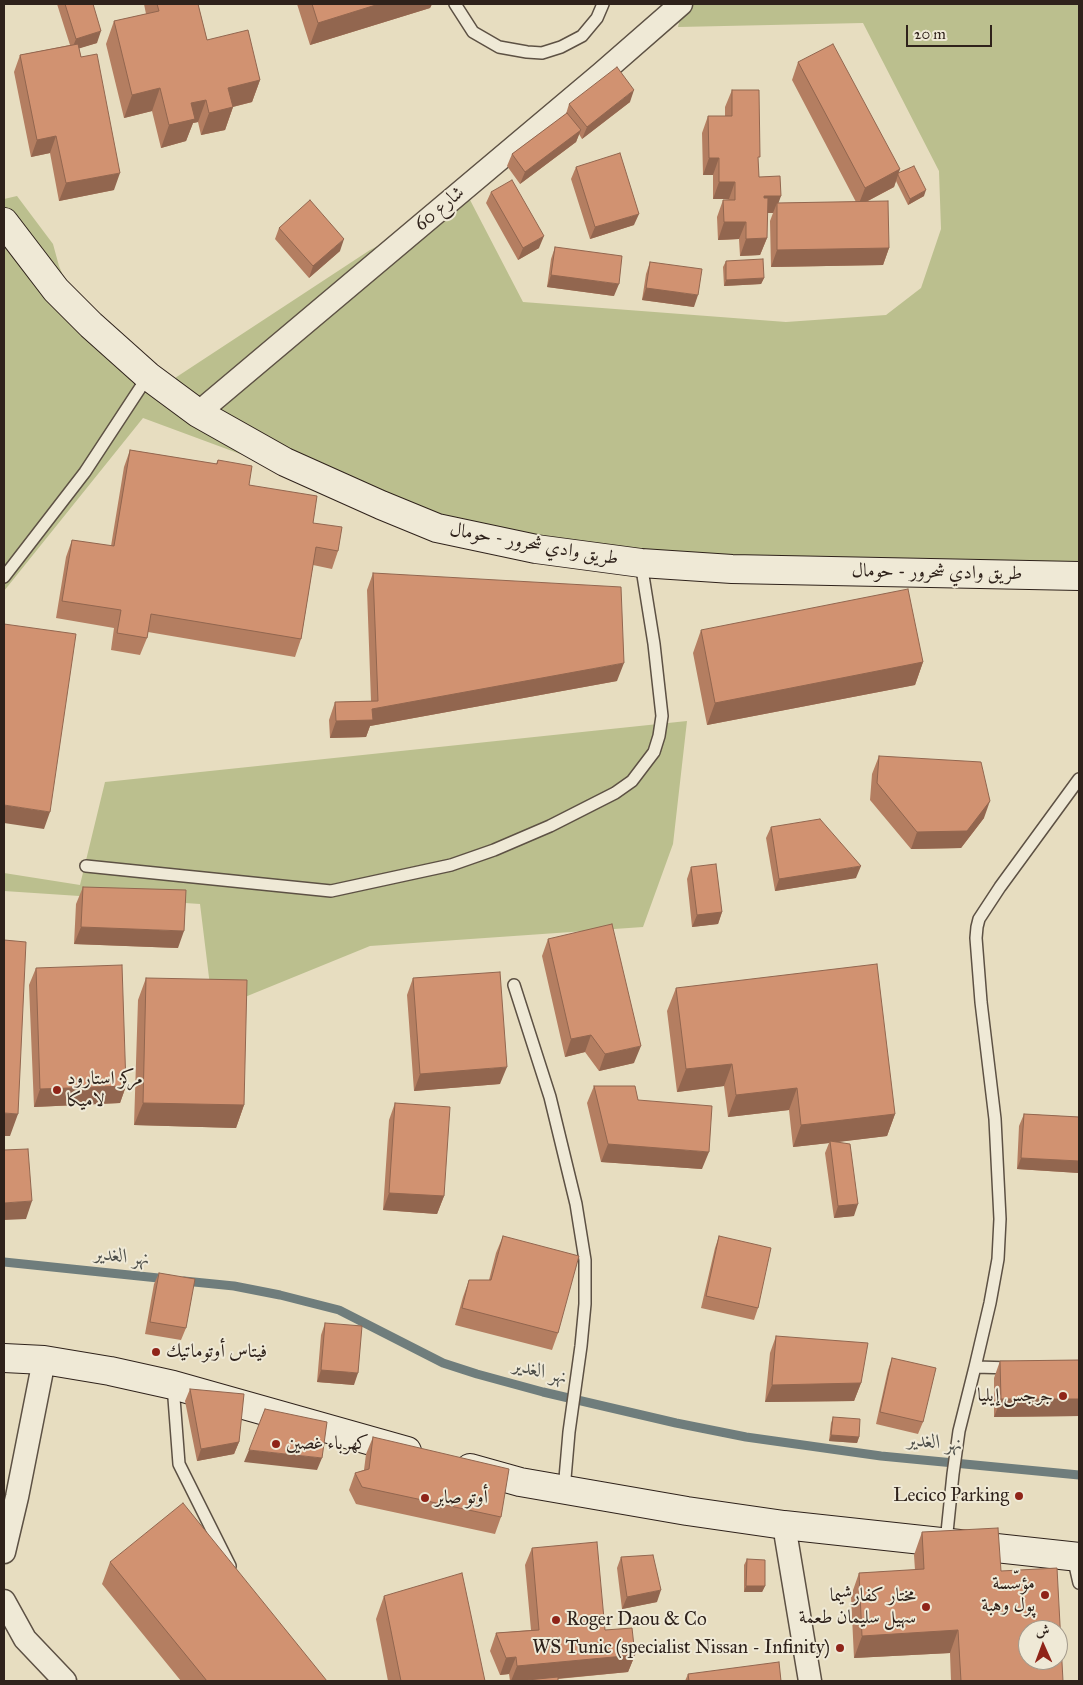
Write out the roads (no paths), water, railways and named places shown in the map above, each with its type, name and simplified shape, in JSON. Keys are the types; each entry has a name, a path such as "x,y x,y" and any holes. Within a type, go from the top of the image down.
{"main road":[{"name":"طريق وادي شحرور - حومال","path":"4,222 56,290 91,325 148,376 198,413 286,462 437,528 536,549 641,563 732,569 1079,576"},
{"path":"4,1358 44,1360 110,1371 173,1385 520,1482 687,1511 784,1524 1076,1557"}],"street":[{"name":"شارع 60","path":"198,413 678,5"},
{"path":"4,1552 44,1360"},
{"path":"784,1524 810,1681"},
{"path":"4,1600 25,1639 65,1681"}],"lane":[{"path":"455,4 473,32 499,47 542,53 561,47 582,36 597,18 603,4"},
{"path":"4,577 85,472 148,376"},
{"path":"86,866 331,891 459,862 494,850 550,826 606,798 632,781 654,752 662,716 641,563"},
{"path":"946,1542 959,1431 990,1303 998,1259 1000,1219 995,1119 981,1002 976,938 977,927 979,919 1000,887 1079,780"},
{"path":"514,985 550,1097 576,1204 585,1260 584,1304 564,1490"},
{"path":"974,1367 1028,1368"},
{"path":"173,1385 179,1464 235,1578"},
{"path":"1076,1557 1079,1583"}],"waterway":[{"name":"نهر الغدير","path":"4,1262 168,1279"},
{"name":"نهر الغدير","path":"184,1281 234,1286 339,1310 443,1363 543,1392 676,1423 746,1437 881,1456 1079,1475"}],"place":[{"name":"مركز استارود لاميكا","path":"57,1090"},
{"name":"فيتاس أوتوماتيك","path":"156,1352"},
{"name":"جرجس إيليا","path":"1063,1396"},
{"name":"كهرباء غصين","path":"276,1444"},
{"name":"Lecico Parking","path":"1019,1496"},
{"name":"أوتو صابر","path":"425,1498"},
{"name":"مؤسّسة پول وهبة","path":"1045,1595"},
{"name":"مختار كفارشيما سهيل سليمان طعمة","path":"926,1607"},
{"name":"Roger Daou & Co","path":"556,1620"},
{"name":"WS Tunic (specialist Nissan - Infinity)","path":"840,1648"}]}
